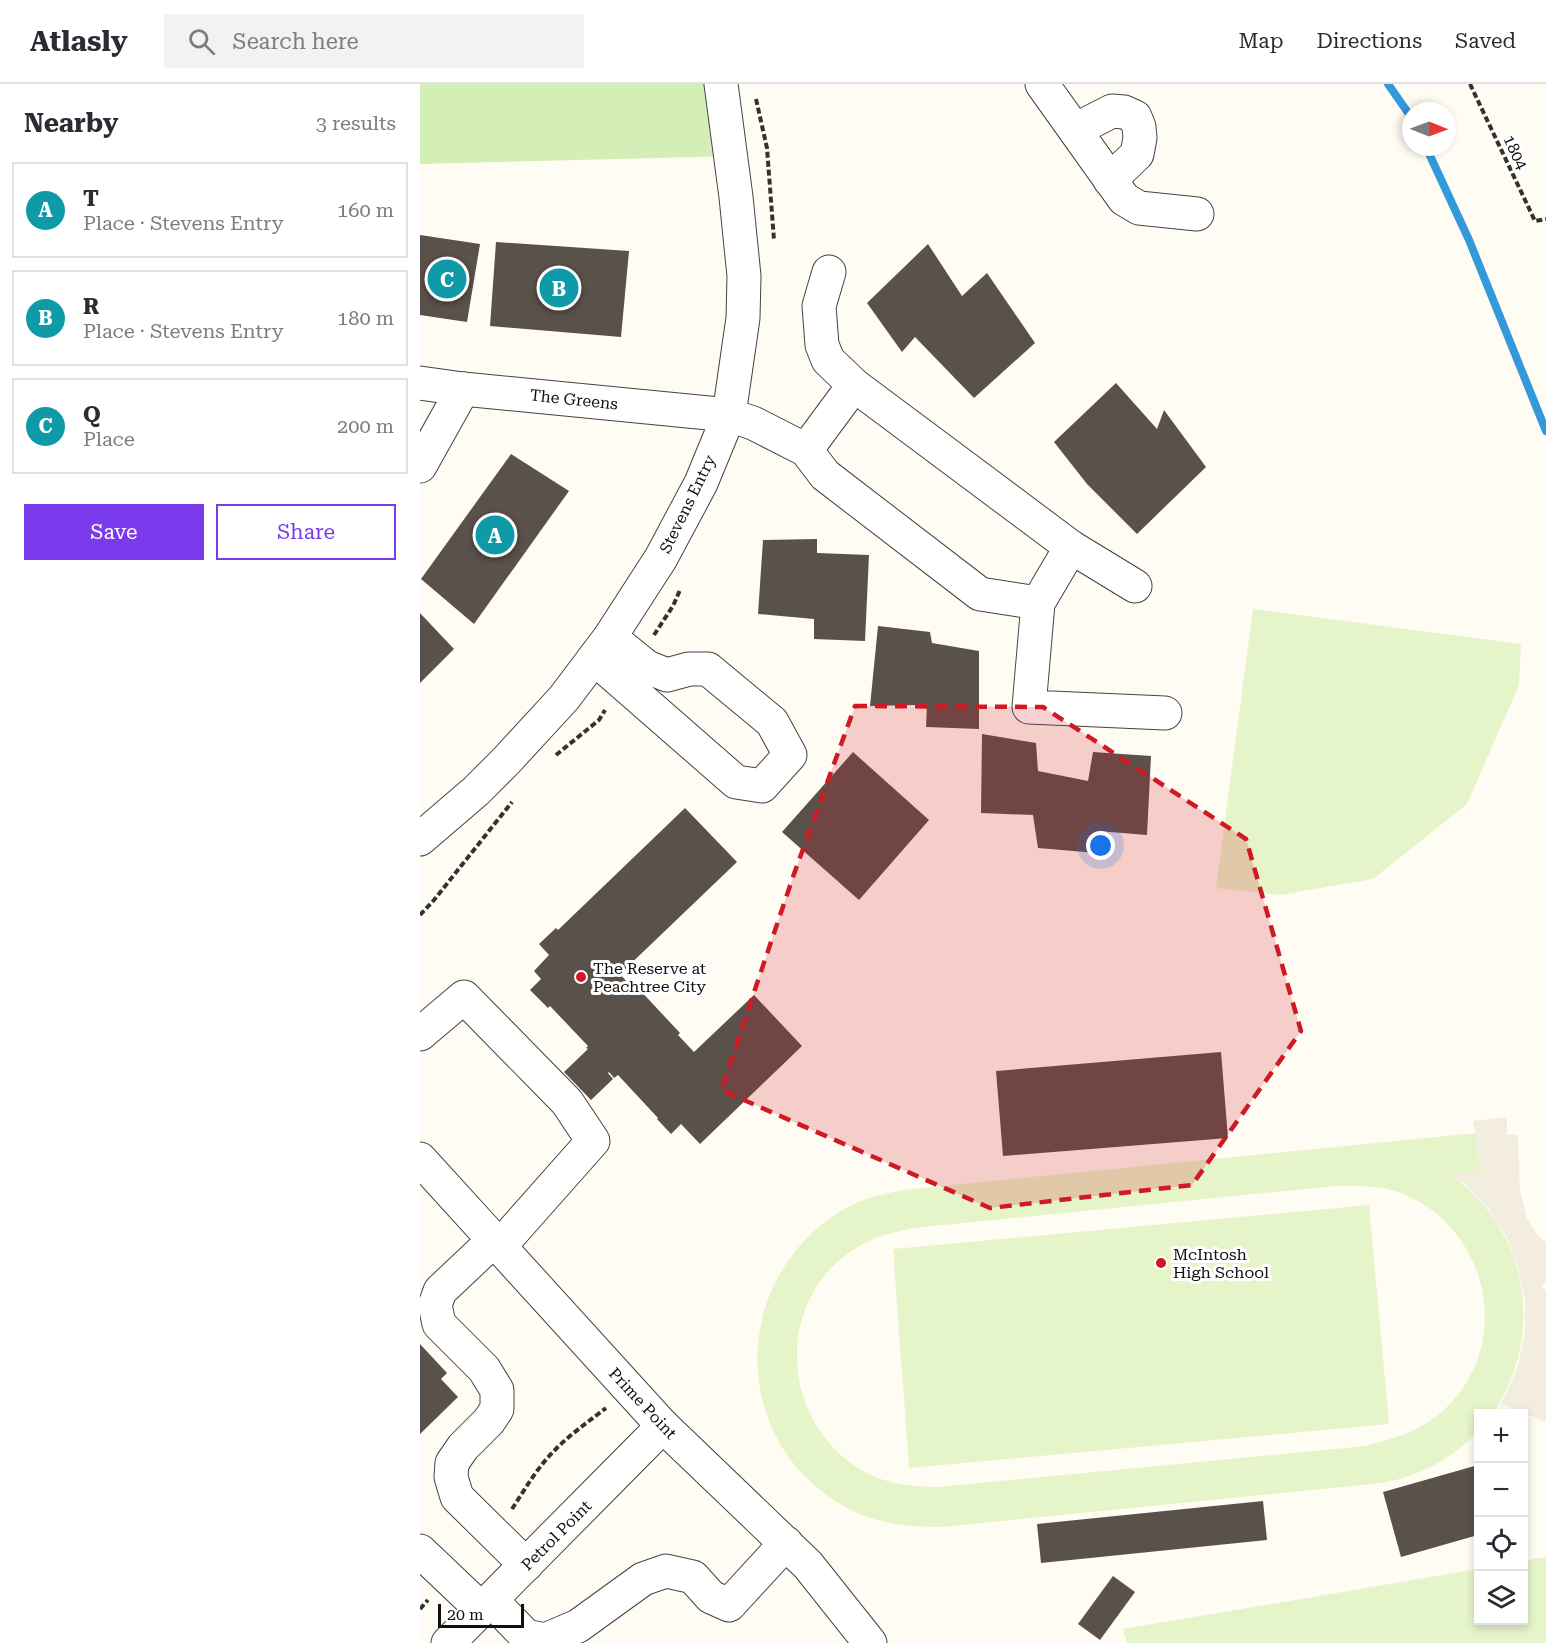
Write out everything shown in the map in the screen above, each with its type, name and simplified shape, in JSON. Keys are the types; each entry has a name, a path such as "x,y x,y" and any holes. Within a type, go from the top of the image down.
{"street":[{"name":"Stevens Entry","path":"420,839 476,791 506,761 564,698 602,648 661,558 701,483 729,415 743,318 744,276 721,84"},
{"path":"1042,84 1124,199 1139,207 1197,214"},
{"path":"1075,130 1112,111 1124,112 1134,117 1139,127 1140,138 1137,154 1110,180"},
{"path":"829,272 819,306 822,345 828,360 854,385 1071,548 1135,585"},
{"name":"The Greens","path":"420,383 729,415 753,423 806,450"},
{"path":"854,385 806,450 825,475 981,594 1038,603"},
{"path":"420,465 463,388"},
{"path":"1071,548 1038,603 1029,707 1165,712"},
{"path":"602,648 667,675 689,669 708,669 772,722 790,755 762,786 736,782 602,648"},
{"path":"420,1034 464,998 567,1102 593,1141 547,1194 497,1243 440,1291 435,1305 439,1324 483,1369 497,1390 497,1409 452,1463 451,1477 457,1497 526,1565"},
{"name":"Prime Point","path":"420,1160 663,1426 808,1565 870,1643"},
{"name":"Petrol Point","path":"470,1625 663,1426"},
{"path":"420,1551 470,1625 545,1640 578,1626 643,1579 666,1571 693,1577 711,1597 729,1605 786,1543"}],"path":[{"name":"1804","path":"1470,84 1535,221 1546,219"},
{"path":"508,1516 552,1452 631,1391"}],"highlighted area":[{"path":"855,706 1043,707 1246,839 1301,1031 1192,1185 990,1208 721,1090 794,874"}],"green space":[{"path":"420,84 722,84 737,156 420,164"},
{"path":"1253,609 1521,644 1519,685 1467,804 1373,879 1280,895 1216,888"},
{"path":"1476,1133 1480,1172 1450,1174 1477,1197 1498,1224 1512,1253 1521,1285 1524,1317 1520,1350 1510,1382 1495,1409 1474,1409 1474,1436 1454,1453 1436,1464 1398,1480 942,1527 880,1521 845,1507 806,1478 779,1442 763,1401 757,1358 763,1315 780,1274 808,1237 846,1208 877,1196 911,1189","holes":["1336,1186 1365,1186 1395,1191 1428,1207 1453,1231 1472,1259 1482,1291 1485,1325 1478,1358 1462,1389 1429,1422 1394,1438 1366,1446 928,1487 890,1482 872,1475 834,1449 814,1421 801,1389 797,1356 801,1323 814,1292 835,1264 871,1240 913,1228"]},
{"path":"1369,1205 1389,1424 909,1468 893,1249"},
{"path":"1546,1557 1546,1643 1127,1643 1123,1629 1474,1570 1474,1625 1528,1625 1528,1560"}],"shaded area":[{"path":"1507,1117 1507,1134 1518,1135 1520,1190 1527,1219 1539,1237 1546,1242 1546,1281 1541,1286 1546,1291 1546,1422 1528,1415 1528,1409 1515,1409 1500,1403 1518,1366 1525,1333 1525,1300 1518,1267 1506,1236 1488,1208 1465,1184 1450,1174 1480,1171 1473,1121"}],"building":[{"path":"420,235 480,244 467,322 420,315"},
{"path":"496,242 629,251 621,337 490,326"},
{"path":"928,244 962,296 987,273 1035,343 974,398 915,337 902,352 867,303"},
{"path":"1116,383 1157,429 1164,410 1206,467 1137,534 1087,484 1054,442"},
{"path":"511,454 569,491 474,624 421,579"},
{"path":"817,539 817,553 869,555 865,641 814,639 814,619 758,614 763,540"},
{"path":"420,613 454,649 420,683"},
{"path":"878,626 930,632 932,643 979,651 979,729 926,727 927,705 870,706"},
{"path":"982,734 1036,743 1038,771 1088,781 1093,752 1151,756 1147,835 1098,831 1097,853 1038,848 1033,815 981,813"},
{"path":"853,752 929,820 859,900 782,832"},
{"name":"The Reserve at Peachtree City","path":"685,808 737,862 620,974 634,990 637,987 680,1033 678,1035 694,1052 754,995 802,1046 700,1144 681,1124 671,1134 618,1075 614,1078 609,1072 613,1079 591,1100 564,1072 588,1049 586,1048 588,1046 550,1006 548,1008 530,990 541,979 534,971 549,955 539,944 556,928 558,930"},
{"path":"1221,1052 1228,1138 1003,1156 996,1071"},
{"path":"420,1344 447,1373 441,1379 458,1397 420,1434"},
{"path":"1474,1466 1474,1536 1401,1557 1383,1492"},
{"path":"1263,1501 1267,1540 1041,1563 1037,1524"},
{"path":"1113,1576 1135,1592 1100,1640 1078,1624"}],"waterway":[{"path":"1388,84 1402,104"},
{"path":"1430,156 1469,240 1546,431"}],"place":[{"name":"Q","path":"447,279"},
{"name":"R","path":"559,288"},
{"name":"T","path":"495,535"},
{"name":"The Reserve at Peachtree City","path":"581,977"},
{"name":"McIntosh High School","path":"1161,1263"}]}
